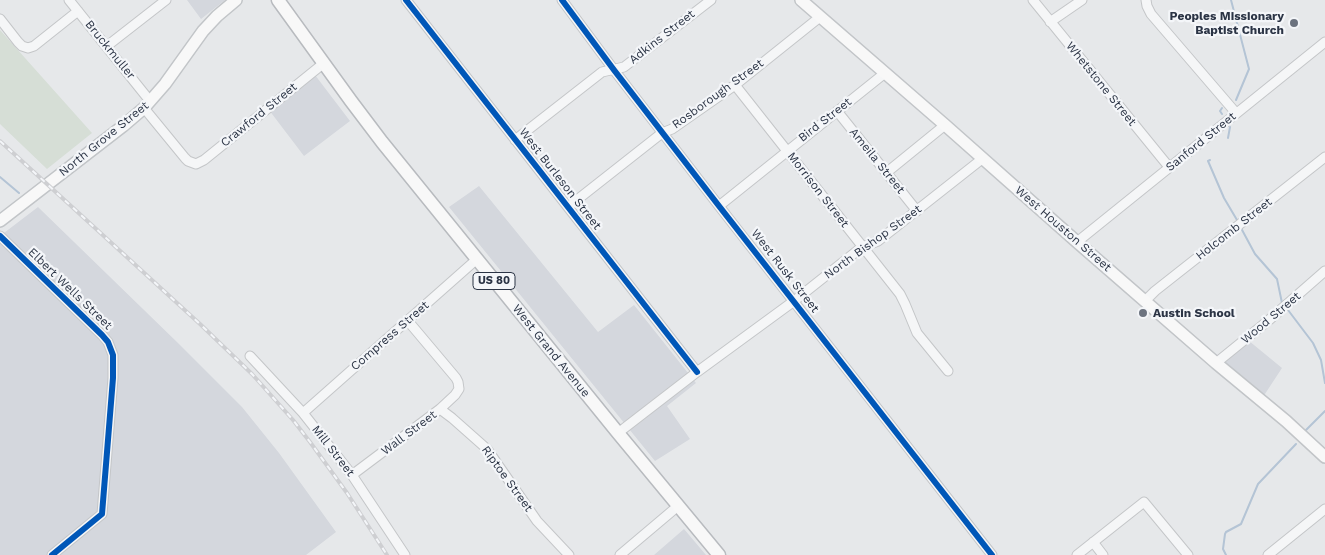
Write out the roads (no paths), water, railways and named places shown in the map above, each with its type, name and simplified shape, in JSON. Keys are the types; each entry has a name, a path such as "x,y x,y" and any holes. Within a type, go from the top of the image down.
{"highway":[{"name":"West Grand Avenue","path":"278,0 372,129 717,554"}],"main road":[{"name":"North Grove Street","path":"0,221 123,126 147,105 165,84 203,31 236,0"},
{"name":"West Houston Street","path":"801,0 1325,457"}],"street":[{"name":"Bruckmuller","path":"70,0 107,46 185,158 193,164"},
{"path":"107,46 166,0"},
{"name":"West Burleson Street","path":"406,0 697,372"},
{"name":"West Rusk Street","path":"562,0 662,133 992,555"},
{"name":"Adkins Street","path":"515,140 602,72 624,67 711,0"},
{"name":"Whetstone Street","path":"1033,0 1169,168"},
{"path":"1050,22 1082,0"},
{"path":"1146,0 1151,14 1236,113"},
{"path":"0,19 18,42 28,48 34,46 78,11"},
{"name":"Rosborough Street","path":"568,207 662,133 672,129 735,85 820,16"},
{"name":"Sanford Street","path":"1077,242 1325,42"},
{"name":"Crawford Street","path":"193,164 204,160 324,63"},
{"name":"Bird Street","path":"719,206 885,73"},
{"name":"Morrison Street","path":"735,85 903,299 920,338 948,372"},
{"name":"Ameila Street","path":"837,111 917,211"},
{"path":"886,173 945,125"},
{"name":"Holcomb Street","path":"1145,301 1155,291 1325,157"},
{"name":"North Bishop Street","path":"618,433 794,301 862,247 878,242 982,158"},
{"name":"Elbert Wells Street","path":"0,236 102,335 112,350 113,378 102,514 52,555"},
{"name":"Compress Street","path":"303,413 477,259"},
{"name":"Wood Street","path":"1216,363 1270,320 1325,271"},
{"name":"Wall Street","path":"352,475 440,409 455,395 458,389 459,385 456,378 408,321"},
{"name":"Mill Street","path":"250,356 303,413 352,475 405,555"},
{"name":"Riptoe Street","path":"440,409 487,449 538,521 569,555"},
{"path":"1077,555 1144,502 1188,555"},
{"path":"620,555 678,506"},
{"path":"1268,555 1325,509"},
{"path":"1093,542 1103,555"}],"waterway":[{"path":"1231,0 1249,69 1236,100"},
{"path":"1222,108 1220,111 1222,114"},
{"path":"1228,138 1230,127"},
{"path":"1210,160 1208,161 1224,198 1237,220"},
{"path":"0,177 19,193"},
{"path":"1241,228 1255,254 1277,279 1282,303"},
{"path":"1288,310 1313,343 1321,360 1325,383"},
{"path":"1306,430 1325,411"},
{"path":"1226,555 1223,549 1226,532 1241,524 1258,484 1296,444"}],"railway":[{"path":"0,141 252,374 310,442 347,493 387,555"}],"place":[{"name":"Peoples Missionary Baptist Church","path":"1294,23"},
{"name":"Austin School","path":"1143,313"}]}
